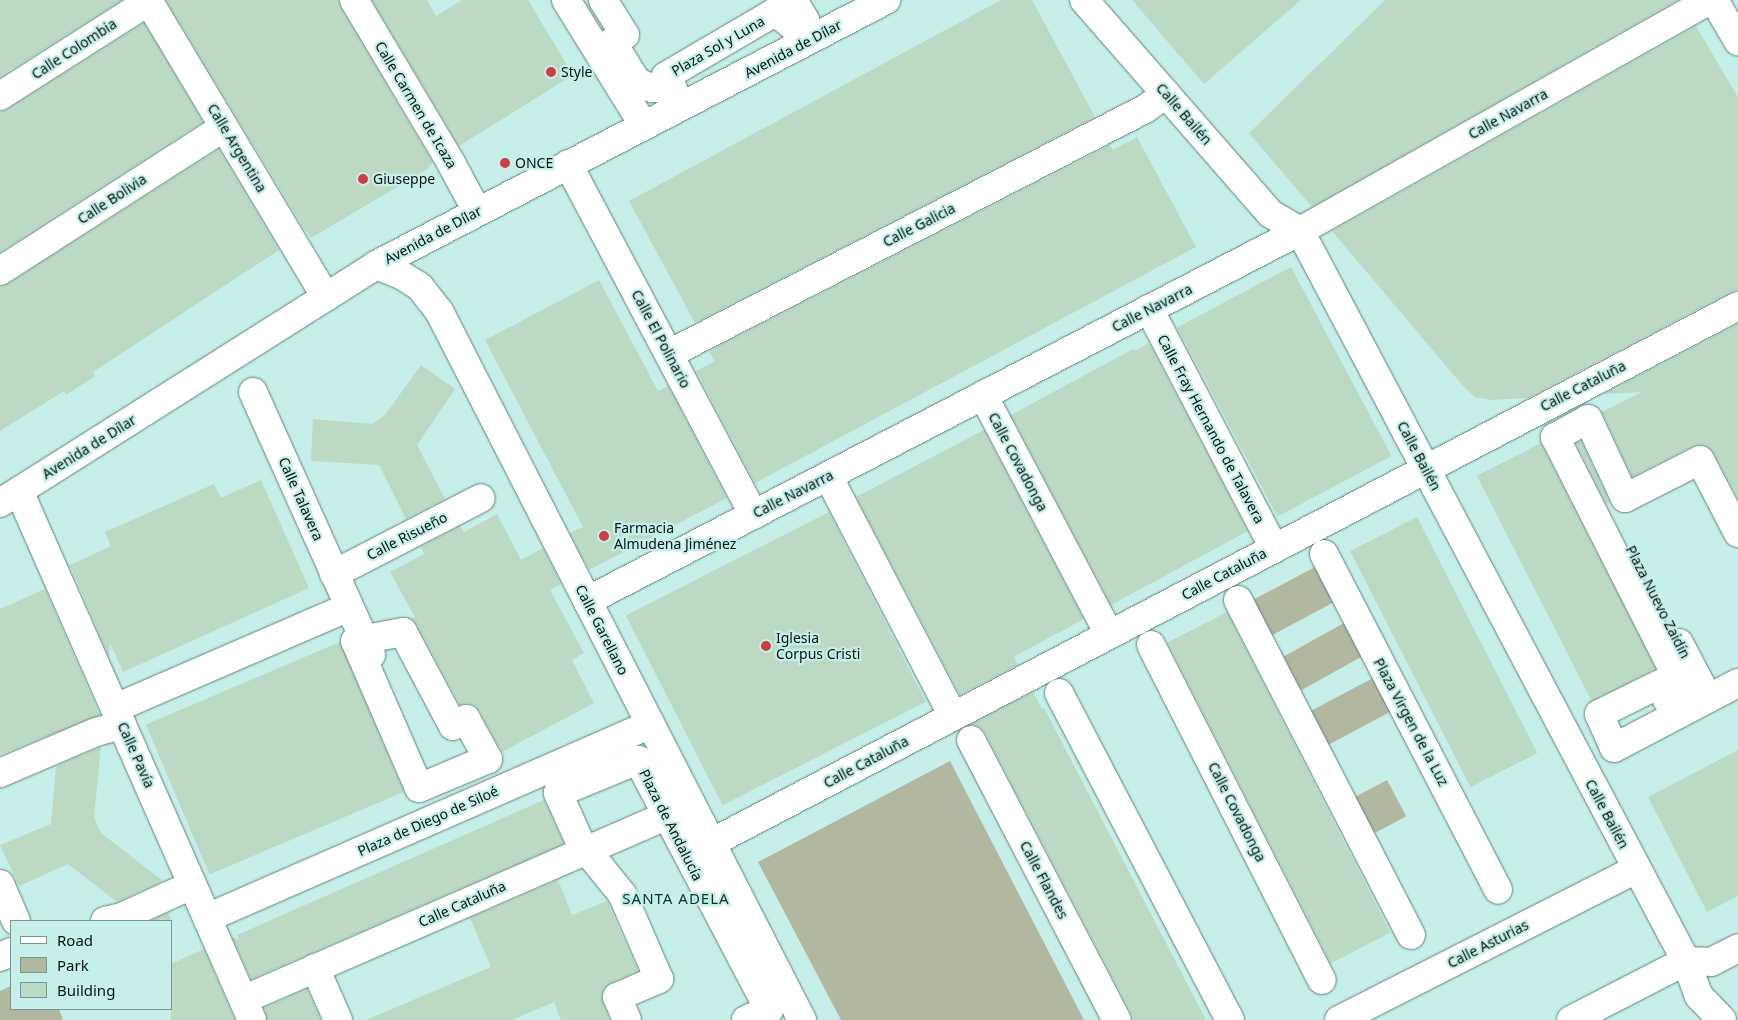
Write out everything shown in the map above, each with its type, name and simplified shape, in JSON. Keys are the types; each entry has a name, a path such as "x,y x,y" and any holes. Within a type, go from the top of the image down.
{"street":[{"name":"Calle Carmen de Icaza","path":"354,0 451,162 477,211"},
{"path":"566,0 644,126"},
{"name":"Plaza Sol y Luna","path":"603,0 625,35 612,42 637,82 652,88 673,89 666,76 775,12 794,27 805,20 793,0"},
{"name":"Avenida de Dílar","path":"10,497 376,265 886,0"},
{"name":"Calle Bailén","path":"1084,0 1271,214 1300,231 1686,961 1699,996 1722,1020"},
{"name":"Calle Navarra","path":"587,601 1300,231 1710,0"},
{"path":"1714,0 1738,41"},
{"name":"Calle Colombia","path":"0,96 149,1"},
{"name":"Calle Argentina","path":"149,1 326,297"},
{"name":"Calle Galicia","path":"669,354 1145,109 1166,94"},
{"name":"Calle Bolivia","path":"0,271 224,127"},
{"name":"Calle El Polinario","path":"568,164 754,514"},
{"name":"Calle Garellano","path":"376,265 401,275 420,287 439,311 802,1020"},
{"name":"Calle Cataluña","path":"711,843 1738,306"},
{"name":"Calle Fray Hernando de Talavera","path":"1149,309 1274,548"},
{"name":"Calle Talavera","path":"253,392 348,606"},
{"name":"Calle Covadonga","path":"983,395 1109,634"},
{"name":"Plaza Nuevo Zaidín","path":"1738,533 1700,460 1625,498 1588,419 1569,427 1555,437 1676,676 1599,714 1602,733 1614,748 1738,683"},
{"path":"828,476 953,716"},
{"name":"Calle Pavía","path":"10,497 125,714 206,918 253,1008"},
{"name":"Calle Risueño","path":"334,574 481,498"},
{"name":"Plaza Virgen de la Luz","path":"1324,554 1498,890"},
{"path":"1238,600 1411,935"},
{"path":"0,773 96,732 125,714 348,606 364,640"},
{"path":"403,632 453,726 466,719 488,759 429,787 418,788 355,641 364,640 403,632"},
{"name":"Calle Covadonga","path":"1151,645 1322,980"},
{"path":"1060,693 1230,1020"},
{"name":"Plaza de Diego de Siloé","path":"206,918 650,724"},
{"name":"Calle Flandes","path":"971,740 1117,1020"},
{"name":"Plaza de Andalucía","path":"627,1020 616,996 658,979 622,894 580,842 558,793 638,760 669,815 769,1010 746,1020"},
{"name":"Calle Cataluña","path":"253,1008 315,968 669,815"},
{"name":"Calle Asturias","path":"1339,1020 1636,869"},
{"path":"0,884 16,920"},
{"path":"109,920 122,917 192,885"},
{"path":"1571,1020 1686,961 1711,962 1738,948"},
{"path":"315,968 338,1020"}],"green space":[{"path":"1315,567 1334,602 1271,636 1252,600"},
{"path":"1344,623 1362,656 1301,690 1283,657"},
{"path":"1373,678 1391,712 1329,744 1311,711"},
{"path":"950,761 1084,1020 841,1020 758,862"},
{"path":"1387,780 1406,816 1371,835 1352,799"},
{"path":"10,986 10,1010 59,1010 63,1020 0,1020 0,991"}],"building":[{"path":"0,0 122,0 0,77"},
{"path":"166,0 338,0 433,163 428,166 429,168 311,238"},
{"path":"372,0 427,0 436,16 462,0 528,0 573,75 459,146"},
{"path":"1001,0 1032,0 1095,117 695,323 629,201"},
{"path":"1132,0 1301,0 1204,84"},
{"path":"1385,0 1678,0 1312,207 1249,133"},
{"path":"144,23 203,122 0,252 0,112 8,109"},
{"path":"1696,26 1738,97 1738,290 1528,398 1492,400 1475,397 1463,386 1332,231"},
{"path":"1137,137 1196,247 755,483 696,371 715,361 709,351 1110,145 1113,150"},
{"path":"219,149 279,250 93,372 95,376 66,395 64,391 0,431 0,287 8,284"},
{"path":"1291,267 1391,456 1278,517 1177,328"},
{"path":"599,280 658,391 668,386 727,498 589,570 570,533 583,527 485,340"},
{"path":"1738,324 1738,499 1714,453 1709,447 1701,444 1693,446 1632,477 1602,412 1642,392 1603,394"},
{"path":"1149,343 1248,531 1111,605 1011,415 1133,349 1134,351"},
{"path":"421,365 455,389 417,445 445,499 406,519 379,465 311,461 313,419 372,424 385,415"},
{"path":"984,430 1084,619 1014,657 1018,665 960,695 856,497"},
{"path":"1581,441 1610,502 1606,504 1576,443"},
{"path":"1541,443 1656,668 1592,701 1477,476"},
{"path":"261,480 309,588 123,672 110,643 109,657 70,565 111,546 105,532 214,484 221,498"},
{"name":"Iglesia Corpus Cristi","path":"829,512 926,702 723,805 626,616"},
{"path":"497,514 521,560 543,548 561,584 550,590 584,653 572,660 594,703 502,752 474,705 466,703 460,705 417,625 411,619 415,617 390,572 424,554 421,547 460,526 464,532"},
{"path":"1417,517 1537,753 1470,787 1350,551"},
{"path":"45,589 100,715 0,755 0,609"},
{"path":"1227,612 1390,933 1331,963 1167,642"},
{"path":"340,642 404,792 209,874 146,724"},
{"path":"1033,692 1042,709 1044,708 1206,1020 1133,1020 985,733 980,727 971,724"},
{"path":"101,747 94,818 101,833 163,881 117,902 68,864 19,886 0,845 51,824 56,766"},
{"path":"1738,750 1738,896 1707,912 1648,797"},
{"path":"544,800 564,844 251,979 232,937 240,940 237,935"},
{"path":"558,880 572,915 607,901 638,971 604,988 602,995 603,1003 610,1020 561,1020 554,1002 512,1020 366,1020 491,967 470,918"},
{"path":"168,913 172,920 152,920"},
{"path":"204,949 235,1020 171,1020 172,964"},
{"path":"307,989 321,1020 267,1020 264,1008"}],"place":[{"name":"Style","path":"551,72"},
{"name":"ONCE","path":"505,163"},
{"name":"Giuseppe","path":"363,179"},
{"name":"Farmacia Almudena Jiménez","path":"604,536"},
{"name":"Iglesia Corpus Cristi","path":"766,646"}],"district":[{"name":"SANTA ADELA","path":"676,899"}]}
